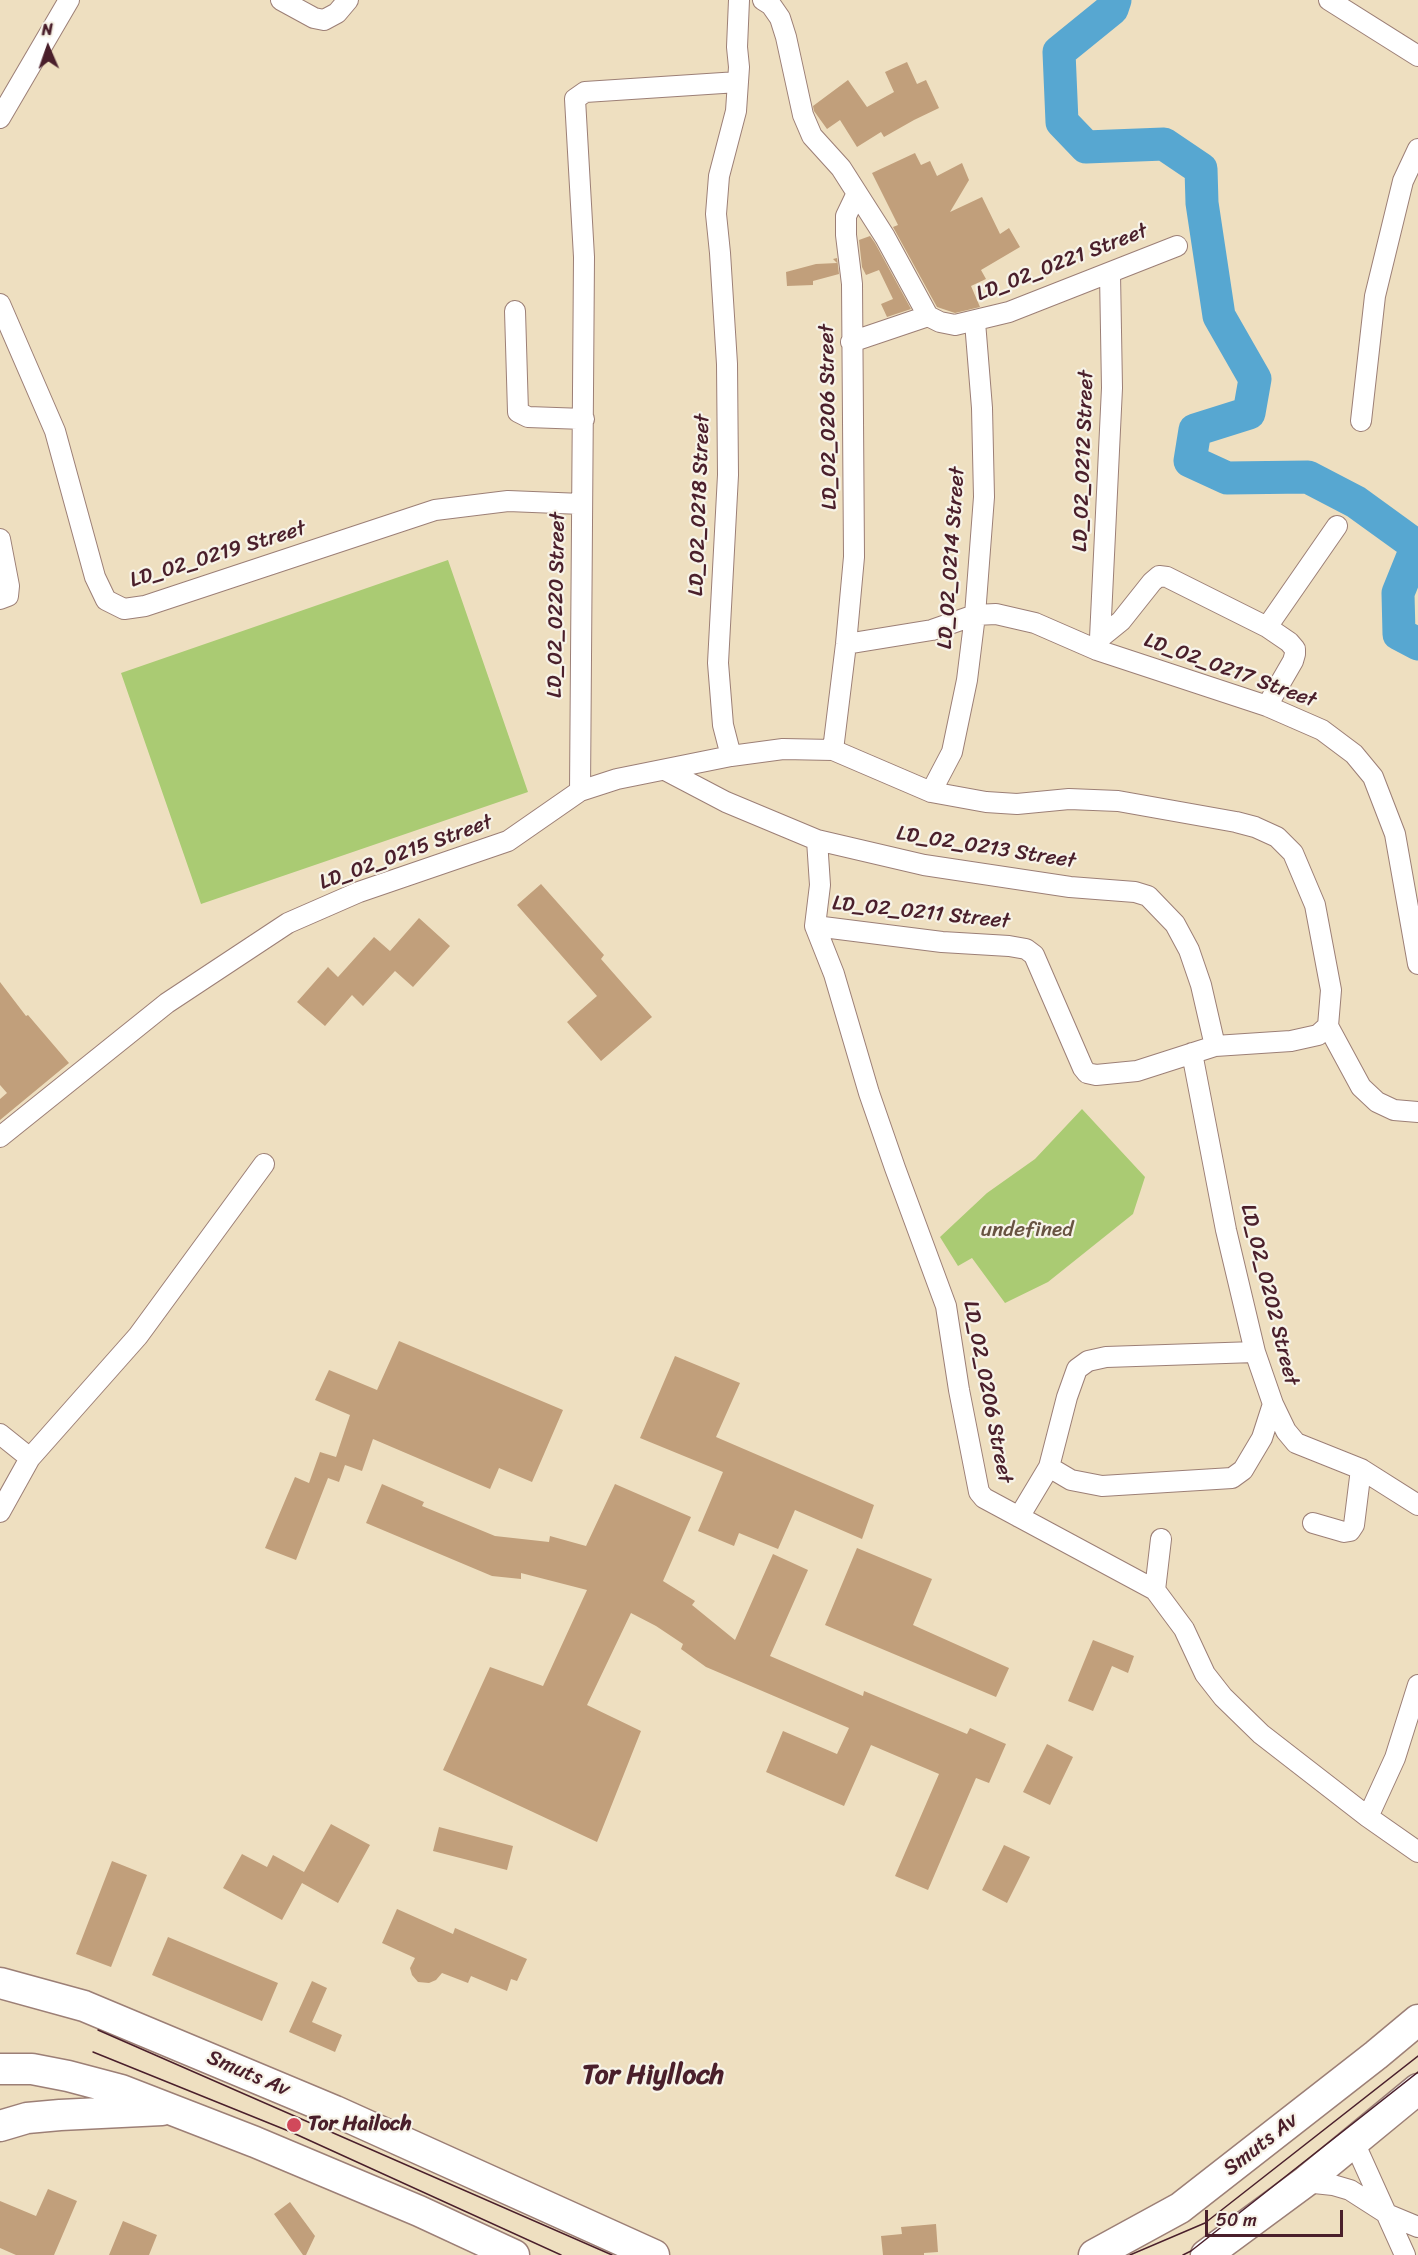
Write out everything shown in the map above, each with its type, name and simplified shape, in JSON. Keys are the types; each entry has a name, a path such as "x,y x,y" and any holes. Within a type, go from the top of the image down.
{"main road":[{"name":"Smuts Av","path":"0,1983 84,2006 335,2111 654,2255"},
{"name":"Smuts Av","path":"1094,2255 1180,2208 1418,2020"},
{"path":"0,2069 32,2069 121,2090 282,2153 419,2211 514,2255"},
{"path":"1206,2255 1305,2182 1418,2090"},
{"path":"0,2126 27,2118 171,2110"}],"street":[{"path":"0,118 69,0"},
{"path":"281,0 314,18 324,20 338,12 348,0"},
{"name":"LD_02_0218 Street","path":"731,756 723,725 718,663 728,475 727,364 716,214 719,176 736,111 739,0"},
{"path":"763,0 771,5 780,18 803,115 812,136 841,168 885,237 928,316 851,342"},
{"path":"1329,0 1418,56"},
{"name":"LD_02_0220 Street","path":"580,791 584,257 574,103 578,96 585,92 738,82"},
{"path":"1361,421 1375,296 1403,181 1418,149"},
{"name":"LD_02_0206 Street","path":"833,750 854,557 852,284 846,216 857,193"},
{"name":"LD_02_0221 Street","path":"928,316 940,322 955,325 975,322 1009,312 1177,246"},
{"name":"LD_02_0212 Street","path":"1099,644 1112,388 1110,274"},
{"name":"LD_02_0219 Street","path":"0,304 55,431 95,577 106,600 124,609 145,606 435,510 508,501 582,504"},
{"path":"515,312 518,412 528,417 584,419"},
{"name":"LD_02_0214 Street","path":"931,792 952,752 967,680 975,615 984,497 982,408 975,322"},
{"path":"1267,627 1337,526"},
{"path":"0,539 9,586 8,596 0,599"},
{"path":"1099,644 1152,582 1159,576 1167,577 1267,627 1295,649 1293,661 1267,706"},
{"name":"LD_02_0217 Street","path":"975,615 996,614 1035,623 1099,644 1267,706 1322,730 1354,754 1373,777 1395,834 1418,964"},
{"path":"846,644 932,630 975,615"},
{"name":"LD_02_0215 Street","path":"0,1137 167,1003 288,923 359,892 508,841 580,791 617,779 731,756 783,749 833,750 931,792 986,802 1017,804 1069,799 1118,801 1236,822 1255,827 1277,837 1293,853 1314,905 1331,990 1328,1026"},
{"name":"LD_02_0213 Street","path":"665,770 726,802 817,840 924,866 1070,888 1135,892 1148,896 1175,924 1189,950 1201,985 1215,1046"},
{"path":"815,926 820,885 817,840"},
{"name":"LD_02_0206 Street","path":"815,926 834,974 869,1093 895,1168 944,1296 979,1492 984,1498 1155,1590 1184,1629 1204,1674 1222,1697 1261,1734 1368,1817 1418,1852"},
{"name":"LD_02_0211 Street","path":"815,926 942,942 1026,949 1034,955 1080,1063 1087,1073 1096,1075 1137,1071 1192,1053"},
{"path":"1192,1053 1215,1046 1291,1041 1318,1035 1328,1026 1361,1087 1377,1102 1394,1110 1418,1112"},
{"name":"LD_02_0202 Street","path":"1192,1053 1226,1230 1255,1352 1273,1404 1286,1431 1296,1443 1361,1469 1418,1505"},
{"path":"0,1512 30,1458 138,1336 264,1164"},
{"path":"1020,1517 1049,1467 1077,1369 1088,1361 1106,1357 1255,1352"},
{"path":"1049,1467 1071,1480 1102,1486 1233,1478 1243,1470 1262,1437 1273,1404"},
{"path":"0,1434 30,1458"},
{"path":"1313,1523 1344,1532 1350,1531 1354,1525 1361,1469"},
{"path":"1155,1590 1161,1539"},
{"path":"1368,1817 1395,1758 1418,1685"},
{"path":"1354,2142 1406,2255"},
{"path":"1305,2182 1350,2190 1389,2215 1418,2227"}],"green space":[{"path":"448,560 528,792 201,904 121,673"},
{"name":"undefined","path":"1082,1109 1145,1177 1133,1214 1048,1282 1005,1303 972,1258 958,1266 940,1237 987,1193 1035,1159"}],"building":[{"path":"907,62 917,84 926,80 939,108 884,137 881,132 857,147 840,120 827,129 814,111 813,106 848,80 867,107 894,92 885,72"},
{"path":"915,153 921,165 930,161 937,176 962,163 969,180 950,212 982,197 1000,234 1009,228 1020,247 981,270 986,279 971,286 980,307 955,313 937,307 893,227 898,225 872,173"},
{"path":"870,236 911,309 887,317 881,304 893,299 879,270 866,275 862,267 859,240"},
{"path":"837,258 839,274 813,281 813,285 787,286 786,272 816,264 837,263 833,259"},
{"path":"541,884 604,955 601,959 652,1017 601,1061 567,1022 597,996 517,905"},
{"path":"419,918 450,946 413,987 395,971 363,1006 352,995 325,1026 297,1002 328,967 338,977 374,937 390,951"},
{"path":"0,982 26,1016 28,1015 69,1063 0,1120 0,1099 7,1093 0,1085"},
{"path":"399,1341 563,1410 532,1482 499,1468 490,1489 373,1439 362,1471 345,1465 339,1482 328,1478 296,1560 265,1548 295,1477 309,1483 320,1452 336,1457 350,1415 315,1400 329,1370 377,1390"},
{"path":"675,1356 740,1383 716,1437 874,1505 862,1539 795,1510 778,1549 739,1533 734,1546 698,1531 723,1472 640,1438"},
{"path":"382,1484 424,1502 422,1506 495,1536 549,1542 550,1536 586,1546 615,1484 691,1517 663,1581 695,1601 692,1605 735,1640 773,1554 808,1570 770,1656 863,1696 864,1691 967,1734 970,1728 1006,1744 989,1783 976,1778 928,1890 895,1876 939,1774 871,1745 844,1806 766,1772 783,1731 837,1754 849,1728 706,1667 681,1649 683,1644 631,1613 587,1705 641,1731 597,1842 443,1770 490,1667 543,1686 587,1590 521,1573 521,1579 492,1576 366,1523"},
{"path":"857,1548 932,1579 913,1625 1009,1668 996,1697 825,1625"},
{"path":"1093,1640 1134,1656 1128,1673 1112,1666 1093,1711 1068,1701"},
{"path":"1047,1744 1073,1757 1050,1805 1023,1792"},
{"path":"331,1824 370,1845 338,1903 302,1883 282,1920 223,1888 242,1854 267,1867 273,1855 304,1872"},
{"path":"439,1827 513,1846 507,1870 433,1851"},
{"path":"1004,1845 1030,1857 1007,1903 982,1890"},
{"path":"112,1861 147,1875 111,1967 76,1954"},
{"path":"397,1909 453,1934 455,1928 527,1959 517,1981 511,1979 507,1991 471,1976 468,1983 442,1973 436,1980 429,1983 418,1982 410,1968 415,1958 382,1943"},
{"path":"168,1937 278,1983 262,2021 152,1975"},
{"path":"312,1981 327,1988 312,2022 342,2035 335,2052 289,2032"},
{"path":"48,2189 77,2201 54,2255 16,2255 0,2248 0,2201 36,2216"},
{"path":"290,2202 315,2236 306,2255 303,2255 274,2214"},
{"path":"123,2221 157,2235 149,2255 109,2255"},
{"path":"936,2224 938,2252 924,2253 924,2255 883,2255 881,2236 902,2234 901,2227"}],"waterway":[{"path":"1115,0 1112,9 1059,52 1062,122 1086,147 1164,144 1201,169 1202,203 1219,316 1255,379 1249,413 1195,430 1190,461 1227,478 1308,477 1356,502 1417,546 1398,593 1399,634 1418,644"}],"tram line":[{"path":"98,2030 612,2255"},
{"path":"93,2052 291,2132 561,2255"},
{"path":"1130,2255 1205,2223 1418,2056"},
{"path":"1183,2255 1418,2072"}],"place":[{"name":"Tor Hailoch","path":"294,2125"}],"district":[{"name":"Tor Hiylloch","path":"653,2076"}]}
